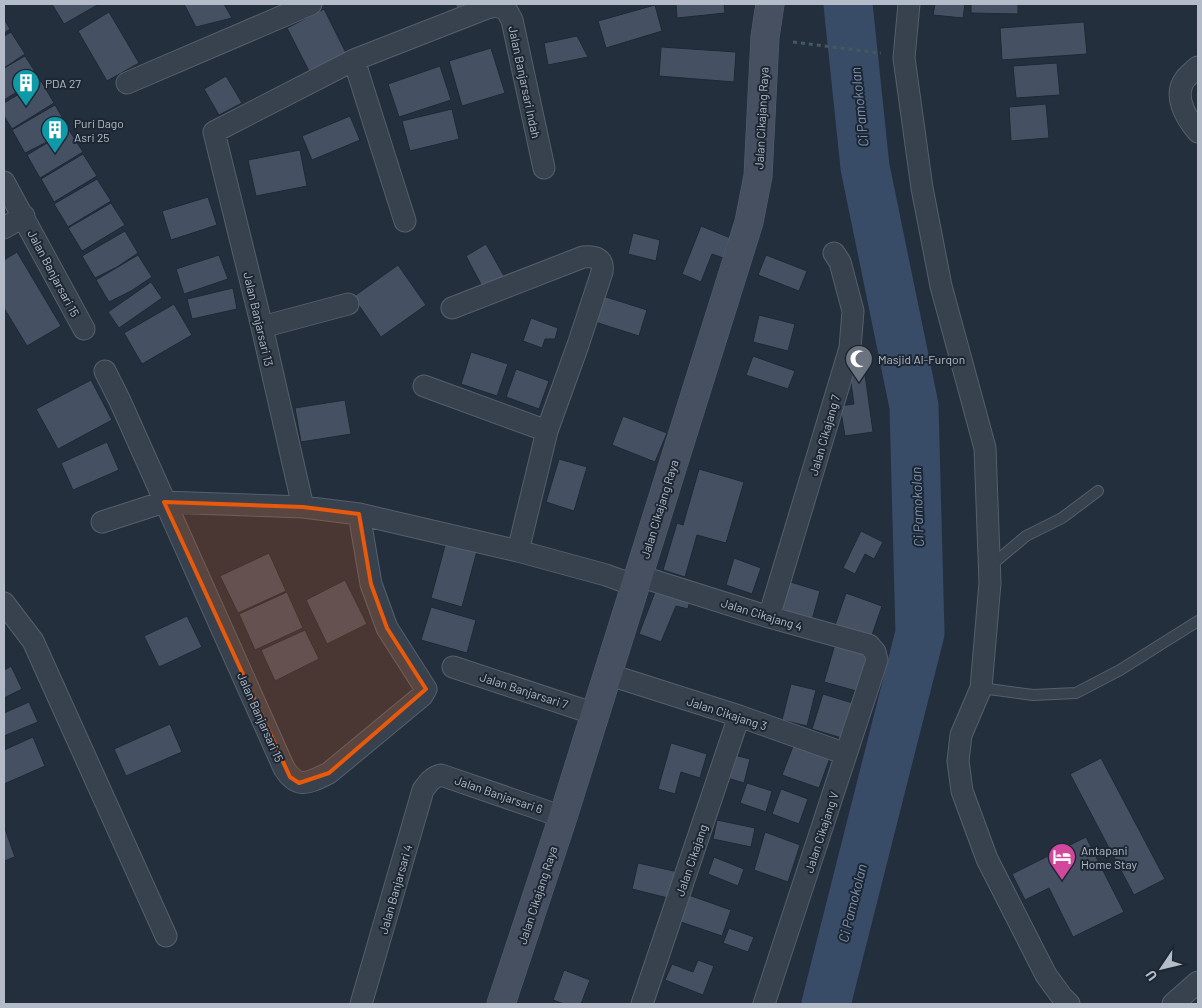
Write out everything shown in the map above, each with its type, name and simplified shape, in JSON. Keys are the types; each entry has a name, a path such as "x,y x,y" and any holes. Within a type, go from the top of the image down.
{"main road":[{"name":"Jalan Cikajang Raya","path":"501,1004 563,817 749,222 758,176 765,46 770,4"}],"street":[{"path":"127,83 311,4"},
{"path":"909,4 904,58 922,188 942,286 985,448 990,583 981,688 961,735 958,761 962,791 987,859 1046,975 1069,1004"},
{"name":"Jalan Banjarsari Indah","path":"214,132 354,60 496,6 506,9 512,20 544,168"},
{"path":"354,60 405,221"},
{"path":"1198,67 1185,79 1181,94 1182,105 1188,120 1198,132"},
{"name":"Jalan Banjarsari 13","path":"214,132 262,327 303,507"},
{"name":"Jalan Banjarsari 15","path":"4,182 84,329"},
{"path":"4,228 24,216"},
{"name":"Jalan Cikajang 7","path":"769,617 850,348 853,311 840,262 834,253"},
{"path":"452,308 583,257 594,257 601,261 602,272 547,431 518,551"},
{"path":"262,327 348,304"},
{"name":"Jalan Banjarsari 15","path":"105,371 284,768 290,777 299,783 312,782 329,773 425,693 426,689 387,628 371,584 359,514"},
{"path":"424,386 547,431"},
{"path":"102,522 164,502"},
{"name":"Jalan Cikajang 4","path":"164,502 303,507 359,514 637,581 869,645 873,649 877,660"},
{"path":"4,603 33,641 166,936"},
{"name":"Jalan Cikajang V","path":"764,1004 877,660"},
{"name":"Jalan Banjarsari 7","path":"453,667 595,714"},
{"name":"Jalan Cikajang 3","path":"608,674 740,716 846,754"},
{"name":"Jalan Cikajang","path":"642,1004 740,716"},
{"name":"Jalan Banjarsari 6","path":"435,776 441,775 452,778 563,817"},
{"name":"Jalan Banjarsari 4","path":"361,1004 423,790 435,776"},
{"path":"1173,1004 1198,982"}],"lane":[{"path":"989,567 1026,536 1062,518 1098,491"},
{"path":"981,688 1033,695 1076,693 1120,670 1198,621"}],"path":[{"path":"786,41 876,52"}],"highlighted area":[{"path":"164,502 303,507 359,514 371,584 387,628 426,689 329,773 299,783 290,777"}],"building":[{"path":"52,4 99,4 64,24"},
{"path":"184,4 224,4 232,18 196,27"},
{"path":"455,4 467,4 457,8"},
{"path":"676,4 724,4 725,13 677,18"},
{"path":"935,4 965,4 963,18 933,15"},
{"path":"971,4 1018,4 1018,14 971,13"},
{"path":"655,5 662,31 606,48 598,21"},
{"path":"324,9 346,53 309,71 287,28"},
{"path":"109,12 139,63 107,81 78,31"},
{"path":"4,19 10,29 4,33"},
{"path":"1084,22 1087,54 1002,60 1000,28"},
{"path":"11,32 25,54 4,68 4,36"},
{"path":"577,36 588,57 548,65 544,43"},
{"path":"661,47 736,52 734,82 659,76"},
{"path":"491,48 505,93 462,106 449,61"},
{"path":"25,56 39,78 4,100 4,68"},
{"path":"1057,63 1060,95 1016,98 1013,66"},
{"path":"440,66 451,100 399,117 388,84"},
{"path":"226,76 242,103 219,115 204,89"},
{"name":"PDA 27","path":"41,81 54,103 12,129 4,116 4,103"},
{"path":"1046,104 1049,138 1011,141 1009,107"},
{"path":"55,105 68,127 47,142 25,153 12,130"},
{"path":"452,109 459,139 410,151 402,121"},
{"path":"350,116 360,140 312,160 302,136"},
{"name":"Puri Dago Asri 25","path":"69,130 83,152 40,178 27,155"},
{"path":"300,150 307,186 256,196 248,160"},
{"path":"83,154 97,176 54,202 41,179"},
{"path":"97,179 111,201 68,227 54,204"},
{"path":"208,197 217,225 171,240 162,211"},
{"path":"111,203 125,225 82,251 68,228"},
{"path":"701,226 733,239 726,259 712,254 701,282 682,274"},
{"path":"125,231 138,253 117,267 95,278 82,256"},
{"path":"633,233 660,240 656,261 628,254"},
{"path":"486,244 504,276 483,288 466,256"},
{"path":"17,252 61,326 27,346 4,308 4,260"},
{"path":"138,255 152,277 131,291 109,302 96,280"},
{"path":"219,255 228,279 184,294 176,269"},
{"path":"766,255 807,271 799,291 758,275"},
{"path":"398,265 426,305 381,337 353,297"},
{"path":"151,282 162,298 119,328 108,312"},
{"path":"233,288 237,309 192,319 187,299"},
{"path":"603,296 647,310 639,336 595,322"},
{"path":"174,304 192,335 142,364 124,333"},
{"path":"759,315 795,324 788,351 753,342"},
{"path":"531,318 558,328 555,339 545,339 542,348 523,341"},
{"path":"471,352 508,364 497,396 461,384"},
{"path":"753,356 795,371 788,389 746,375"},
{"name":"Masjid Al-Furqon","path":"863,360 873,432 845,436 840,406 854,404 848,362"},
{"path":"516,369 549,381 539,409 506,397"},
{"path":"91,380 112,420 58,449 36,409"},
{"path":"345,400 351,434 301,442 295,408"},
{"path":"623,416 667,433 655,462 612,445"},
{"path":"107,442 119,470 73,490 61,463"},
{"path":"559,459 587,467 574,511 546,502"},
{"path":"699,469 744,482 726,543 697,535 685,577 663,570 677,523 683,525"},
{"path":"861,531 883,542 874,559 865,554 855,574 843,568"},
{"path":"446,542 477,551 462,607 431,598"},
{"path":"269,553 286,591 238,613 220,576"},
{"path":"734,558 761,568 752,594 726,585"},
{"path":"345,580 367,624 327,644 306,600"},
{"path":"784,580 820,591 812,620 775,609"},
{"path":"658,584 691,594 688,609 676,606 661,642 639,634"},
{"path":"287,592 303,628 255,650 239,614"},
{"path":"846,593 882,606 871,638 835,625"},
{"path":"431,607 476,620 467,653 421,640"},
{"path":"187,616 202,647 159,667 144,636"},
{"path":"305,630 319,659 275,681 261,650"},
{"path":"835,644 870,654 860,692 824,682"},
{"path":"11,666 22,689 4,698 4,670"},
{"path":"791,684 816,690 807,726 782,720"},
{"path":"823,694 856,704 845,739 812,729"},
{"path":"29,702 38,722 4,736 4,713"},
{"path":"170,724 182,752 126,776 114,749"},
{"path":"33,737 45,766 4,784 4,750"},
{"path":"795,741 831,755 819,788 782,775"},
{"path":"671,743 707,754 700,778 681,772 675,794 658,789"},
{"path":"730,754 750,759 744,783 724,777"},
{"path":"1101,758 1165,879 1134,895 1070,774"},
{"path":"747,783 772,791 766,812 740,803"},
{"path":"781,789 808,799 799,824 772,814"},
{"path":"717,820 755,828 751,847 713,839"},
{"path":"4,826 15,857 4,861"},
{"path":"765,832 800,845 788,882 754,870"},
{"name":"Antapani Home Stay","path":"1086,837 1124,912 1073,937 1049,888 1025,900 1012,874"},
{"path":"714,857 744,869 738,886 708,874"},
{"path":"638,863 678,872 672,899 632,889"},
{"path":"683,893 731,910 722,936 675,920"},
{"path":"729,928 754,937 748,952 723,943"},
{"path":"698,960 714,966 703,995 665,980 672,964 693,972"},
{"path":"564,970 590,980 581,1004 564,1004 553,1000"}],"waterway":[{"name":"Ci Pamokolan","path":"826,1004 920,633 914,406 865,167 848,4"}],"place":[{"name":"PDA 27","path":"26,107"},
{"name":"Puri Dago Asri 25","path":"55,154"},
{"name":"Masjid Al-Furqon","path":"859,383"},
{"name":"Antapani Home Stay","path":"1062,881"}]}
